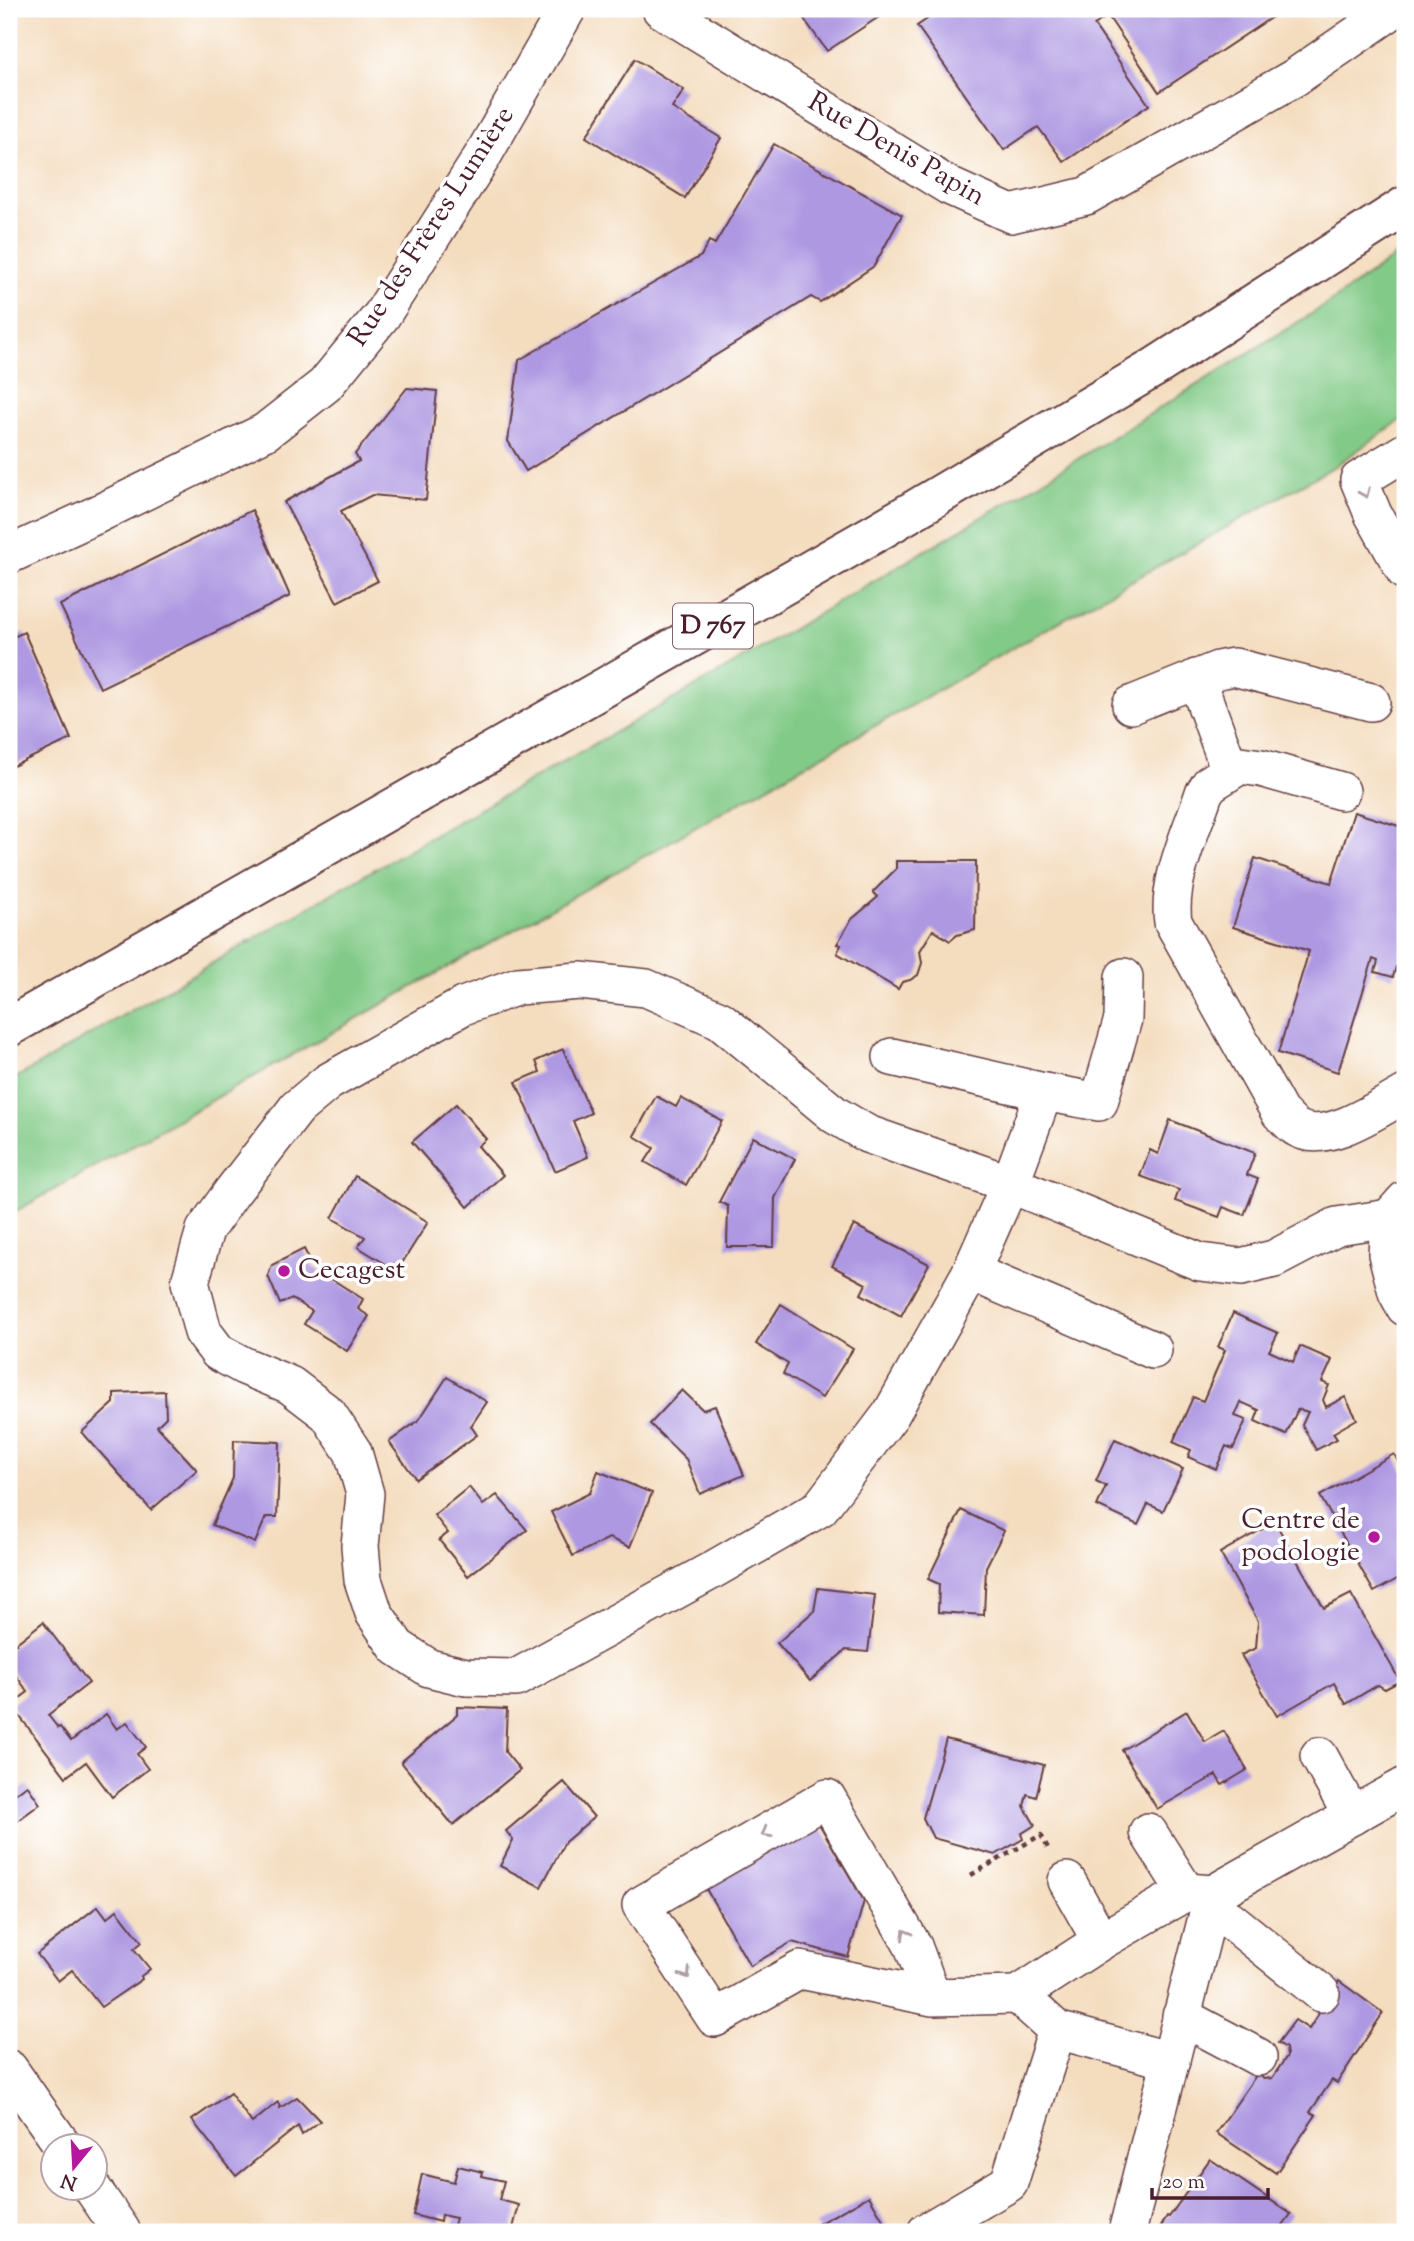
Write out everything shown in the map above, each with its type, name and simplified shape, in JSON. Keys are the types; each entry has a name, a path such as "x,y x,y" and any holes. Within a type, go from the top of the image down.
{"main road":[{"name":"D 767","path":"9,1027 877,532 1152,369 1405,206"}],"street":[{"name":"Rue des Frères Lumière","path":"9,555 265,432 325,385 382,315 482,157 567,9"},
{"name":"Rue Denis Papin","path":"661,9 949,186 1011,214 1086,196 1294,78 1394,9"},
{"path":"1405,453 1359,480 1373,514 1405,571"},
{"path":"1131,705 1196,678 1234,667 1371,702"},
{"path":"1196,678 1230,771"},
{"path":"1341,791 1261,768 1240,765 1210,783 1204,793 1175,879 1170,905 1172,922 1280,1113 1297,1129 1318,1134 1335,1131 1405,1094"},
{"path":"892,1057 1099,1102 1123,1019 1124,976"},
{"path":"1044,1092 1010,1184 971,1272 891,1414 820,1508 516,1678 466,1677 429,1668 397,1647 374,1613 363,1580 360,1546 365,1494 353,1452 328,1414 290,1385 244,1366 219,1352 203,1332 190,1282 205,1230 297,1108 328,1082 463,1006 518,986 580,981 646,988 720,1020 835,1115 867,1134 1010,1184 1200,1262 1241,1267 1274,1259 1337,1226 1397,1209 1387,1254 1397,1292 1405,1307"},
{"path":"971,1272 1153,1350"},
{"path":"1319,1755 1352,1816"},
{"path":"932,1997 913,1946 827,1798 641,1905 715,2018 800,1970 932,1997 1018,1995 1101,1941 1202,1899 1405,1786"},
{"path":"1148,1832 1202,1899 1321,1993"},
{"path":"1067,1881 1101,1941"},
{"path":"1127,2232 1181,2016 1202,1899"},
{"path":"1018,1995 1057,2030 1171,2060"},
{"path":"1181,2016 1258,2057"},
{"path":"926,2232 1009,2183 1057,2030"},
{"path":"9,2069 53,2132"},
{"path":"101,2202 121,2230 118,2232"}],"path":[{"path":"971,1875 1041,1835 1067,1881"}],"green space":[{"path":"1405,249 1405,417 1335,466 9,1215 9,1082 322,899 712,677 1039,483 1332,301"}],"building":[{"path":"797,9 891,9 827,51"},
{"path":"942,9 1271,9 1275,15 1159,92 1108,16 1094,25 1149,105 1064,162 1038,127 1004,150 917,26"},
{"path":"635,59 684,90 672,108 721,138 685,198 586,137"},
{"path":"774,144 902,215 874,266 820,302 811,297 526,471 508,441 519,360 701,256 709,241 715,244"},
{"path":"407,388 437,391 426,500 372,495 341,511 378,581 337,602 284,502 359,461 355,454"},
{"path":"252,510 290,596 100,688 60,605"},
{"path":"24,632 71,739 9,768 9,639"},
{"path":"1354,812 1405,828 1405,969 1396,967 1393,977 1375,972 1378,961 1373,959 1338,1072 1278,1053 1309,951 1233,927 1255,858 1331,883"},
{"path":"896,861 976,861 975,930 957,935 950,941 933,930 920,951 922,963 918,975 902,982 898,989 837,953 841,945 837,944 851,920 878,897 873,892 896,869"},
{"path":"563,1049 591,1113 573,1121 588,1157 555,1171 516,1082 540,1072 536,1061"},
{"path":"656,1096 676,1107 681,1098 722,1121 686,1185 645,1162 654,1148 634,1136"},
{"path":"456,1104 486,1139 478,1146 503,1175 468,1207 412,1142"},
{"path":"1170,1120 1255,1153 1247,1175 1258,1179 1244,1215 1223,1207 1219,1217 1175,1201 1179,1190 1140,1176 1150,1150 1158,1154"},
{"path":"753,1137 795,1159 775,1198 774,1247 727,1247 728,1206 719,1202"},
{"path":"355,1176 428,1222 397,1271 358,1247 365,1237 332,1218"},
{"path":"854,1225 929,1264 901,1316 861,1294 866,1284 832,1266"},
{"path":"304,1249 313,1267 363,1299 358,1309 369,1316 347,1351 304,1324 312,1311 292,1299 280,1304 268,1276 272,1265"},
{"path":"781,1304 853,1349 822,1398 783,1374 788,1364 756,1344"},
{"path":"1233,1313 1278,1333 1269,1351 1293,1362 1300,1346 1332,1360 1322,1382 1329,1385 1323,1400 1326,1407 1345,1397 1357,1419 1333,1433 1337,1439 1316,1450 1302,1425 1308,1412 1298,1409 1286,1435 1255,1421 1259,1410 1241,1402 1235,1416 1246,1420 1233,1449 1226,1446 1216,1469 1188,1457 1191,1450 1173,1442 1193,1397 1203,1401 1225,1350 1218,1347"},
{"path":"447,1377 487,1402 471,1426 477,1435 416,1479 389,1442 419,1420"},
{"path":"682,1390 703,1410 715,1406 744,1475 700,1494 686,1459 650,1424"},
{"path":"165,1391 166,1417 157,1426 197,1470 151,1510 82,1432 114,1403 114,1393"},
{"path":"1115,1439 1183,1469 1163,1511 1148,1504 1138,1525 1097,1506 1106,1486 1096,1481"},
{"path":"234,1440 280,1442 277,1517 266,1517 255,1543 212,1525 233,1478"},
{"name":"Centre de podologie","path":"1394,1454 1405,1474 1405,1588 1399,1578 1374,1592 1320,1496"},
{"path":"598,1471 652,1493 630,1547 609,1538 573,1556 551,1512 590,1493"},
{"path":"469,1487 483,1505 497,1495 527,1530 468,1576 439,1540 448,1533 434,1515"},
{"path":"961,1510 1004,1531 986,1567 984,1615 938,1612 939,1584 928,1579"},
{"path":"1275,1522 1324,1608 1351,1594 1400,1681 1385,1689 1378,1685 1346,1704 1334,1683 1277,1716 1241,1655 1256,1648 1258,1621 1220,1553"},
{"path":"818,1588 875,1595 868,1652 846,1650 810,1681 777,1643 814,1611"},
{"path":"43,1622 89,1683 48,1715 58,1728 60,1727 71,1741 106,1714 117,1729 127,1722 146,1747 137,1754 148,1769 112,1797 86,1762 66,1777 11,1705 28,1692 9,1666 9,1649"},
{"path":"457,1707 507,1709 505,1752 520,1770 453,1825 401,1762 457,1715"},
{"path":"1187,1711 1205,1742 1224,1731 1247,1770 1222,1785 1216,1775 1157,1809 1122,1750"},
{"path":"946,1739 1044,1765 1036,1797 1027,1794 1024,1806 1035,1825 1021,1834 1023,1839 995,1855 933,1838 923,1818"},
{"path":"564,1782 594,1817 565,1842 541,1887 500,1866 513,1840 506,1831"},
{"path":"9,1785 15,1794 27,1785 40,1804 9,1827"},
{"path":"814,1815 864,1901 848,1957 792,1942 750,1966 701,1880"},
{"path":"98,1906 107,1918 117,1910 142,1942 134,1949 150,1969 141,1976 142,1979 101,2007 72,1970 58,1981 37,1954"},
{"path":"1339,1981 1383,2013 1337,2083 1332,2080 1310,2112 1316,2115 1276,2173 1216,2133 1257,2074 1264,2079 1272,2078 1287,2056 1286,2048 1278,2043 1295,2020 1309,2029"},
{"path":"230,2093 252,2123 278,2102 280,2108 297,2097 320,2121 302,2135 298,2126 236,2176 192,2120"},
{"path":"1210,2159 1291,2214 1278,2232 1158,2232"},
{"path":"458,2166 504,2181 499,2200 519,2205 512,2232 486,2232 454,2225 456,2218 441,2215 440,2222 413,2215 422,2174 454,2182"},
{"path":"869,2196 890,2232 820,2232 816,2225"}],"place":[{"name":"Cecagest","path":"284,1271"},
{"name":"Centre de podologie","path":"1374,1537"}]}
